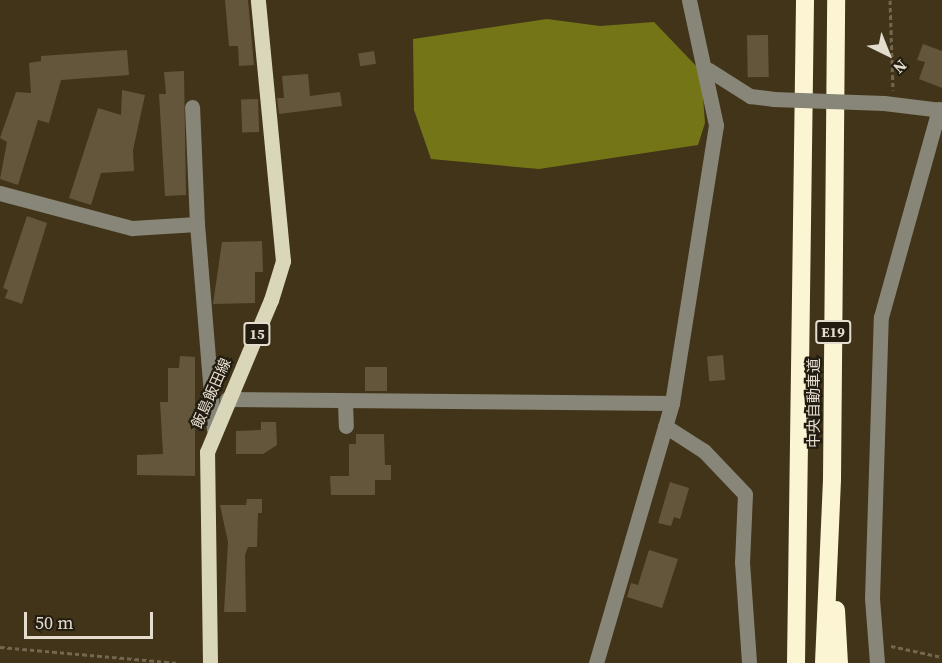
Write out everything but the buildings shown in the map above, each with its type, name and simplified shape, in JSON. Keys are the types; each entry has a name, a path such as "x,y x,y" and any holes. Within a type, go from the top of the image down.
{"highway":[{"name":"中央自動車道","path":"796,663 806,0"},
{"name":"中央自動車道","path":"824,663 832,479 836,0"},
{"path":"832,479 839,663"},
{"path":"784,663 798,510"}],"main road":[{"name":"飯島飯田線","path":"210,663 203,473 214,429 271,300 282,261 258,0"}],"street":[{"path":"596,663 672,403 716,125 708,70 689,0"},
{"path":"708,70 750,96 773,99 889,103 941,110 881,317 875,643 877,663"},
{"path":"192,107 197,224 214,429"},
{"path":"0,194 132,228 197,224"},
{"path":"226,399 345,402 576,398 672,403"},
{"path":"345,402 346,426"},
{"path":"665,426 704,451 745,494 742,562 749,663"}],"path":[{"path":"889,103 890,0"},
{"path":"875,643 942,657"},
{"path":"0,647 178,663"}],"shaded area":[{"path":"547,19 600,26 654,22 701,71 705,123 698,145 539,169 431,159 414,110 413,39"}]}
